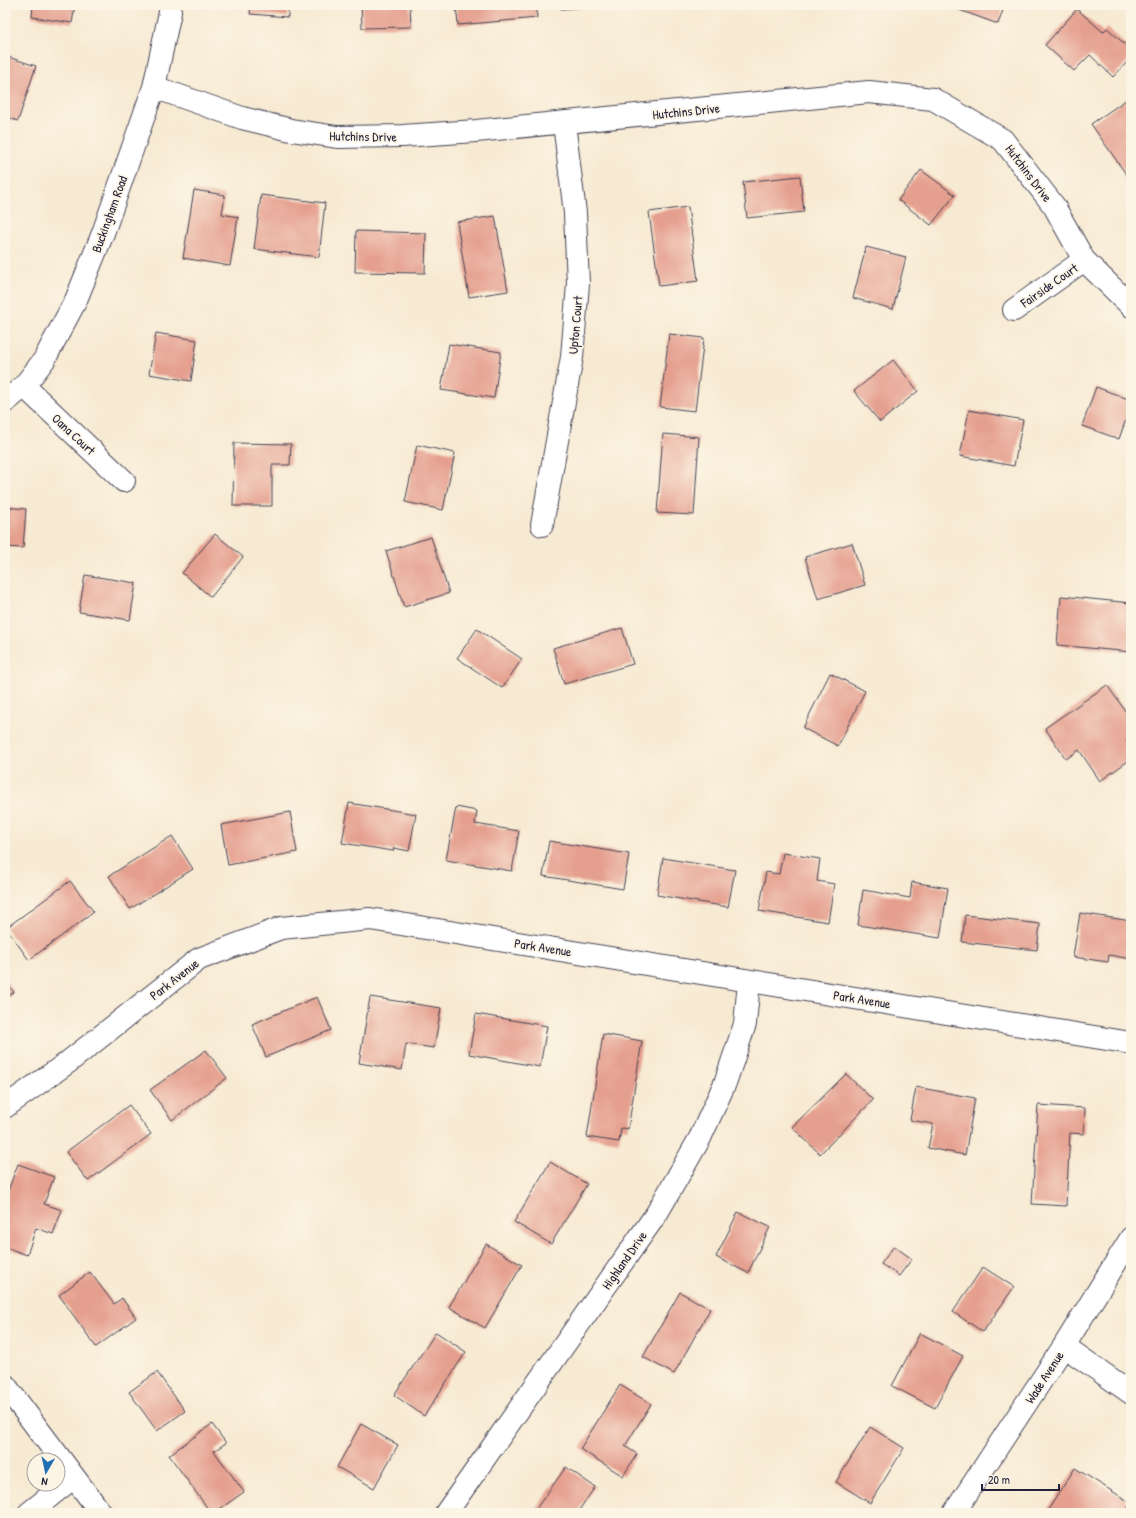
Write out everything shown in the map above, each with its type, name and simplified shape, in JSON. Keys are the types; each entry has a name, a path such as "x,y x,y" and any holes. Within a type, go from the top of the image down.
{"street":[{"name":"Buckingham Road","path":"5,402 24,386 44,360 76,300 103,233 154,87 170,12 170,5"},
{"name":"Hutchins Drive","path":"154,87 242,118 291,130 337,137 410,136 564,123 869,92 933,99 1004,140 1054,206 1084,260 1131,306"},
{"name":"Upton Court","path":"542,525 572,357 578,284 575,213 564,123"},
{"name":"Fairside Court","path":"1014,310 1084,260"},
{"name":"Oana Court","path":"24,386 124,481"},
{"name":"Park Avenue","path":"5,1108 66,1063 199,959 282,928 370,919 1131,1043"},
{"name":"Highland Drive","path":"446,1513 657,1213 693,1151 725,1083 745,1024 749,981"},
{"name":"Wade Avenue","path":"954,1513 1064,1346 1131,1238"},
{"path":"1064,1346 1131,1393"},
{"path":"5,1385 101,1513"},
{"path":"29,1513 74,1477"}],"building":[{"path":"33,5 75,5 72,23 32,17"},
{"path":"251,5 288,5 288,17 250,14"},
{"path":"361,5 410,5 411,27 362,28"},
{"path":"456,5 536,5 537,18 458,25"},
{"path":"561,5 601,5 601,6 561,9"},
{"path":"952,5 1005,5 998,24 951,7"},
{"path":"1077,9 1103,32 1107,28 1131,50 1131,58 1113,77 1090,55 1074,71 1045,45"},
{"path":"5,56 36,66 18,121 5,117"},
{"path":"1126,100 1131,108 1131,175 1128,177 1091,124"},
{"path":"921,170 955,195 931,225 898,200"},
{"path":"800,176 804,212 747,218 743,182"},
{"path":"194,190 225,195 222,214 238,217 230,266 183,258"},
{"path":"261,195 325,203 319,257 254,249"},
{"path":"688,207 698,281 659,286 649,212"},
{"path":"495,216 508,291 469,297 457,222"},
{"path":"356,231 426,233 425,273 355,272"},
{"path":"866,247 906,257 893,309 853,298"},
{"path":"156,333 197,340 191,381 149,374"},
{"path":"669,334 704,338 695,411 660,407"},
{"path":"449,344 501,352 494,398 441,390"},
{"path":"893,360 918,391 880,422 854,391"},
{"path":"1096,387 1131,400 1131,405 1119,439 1082,426"},
{"path":"969,410 1023,420 1014,466 960,456"},
{"path":"663,434 699,437 694,515 657,513"},
{"path":"234,443 291,444 290,465 272,465 272,506 233,506"},
{"path":"417,445 455,453 443,510 405,502"},
{"path":"5,507 26,509 23,548 5,547"},
{"path":"215,534 243,557 211,597 182,573"},
{"path":"431,537 449,593 404,607 386,551"},
{"path":"852,543 865,585 818,599 805,557"},
{"path":"85,575 136,583 130,620 79,612"},
{"path":"1061,596 1131,603 1131,652 1057,645"},
{"path":"622,628 633,664 564,684 553,648"},
{"path":"477,629 522,659 502,688 457,658"},
{"path":"830,673 865,691 838,746 803,728"},
{"path":"1107,685 1131,719 1131,736 1126,740 1131,747 1131,759 1100,781 1079,750 1066,759 1045,728"},
{"path":"349,803 416,814 409,851 394,848 393,851 342,843"},
{"path":"456,807 477,811 475,824 519,831 512,871 446,860"},
{"path":"290,812 297,852 228,865 221,825"},
{"path":"172,836 193,869 130,909 109,876"},
{"path":"549,841 629,854 623,889 543,876"},
{"path":"783,853 820,859 817,881 834,884 828,922 759,911 766,872 779,874"},
{"path":"663,858 735,870 728,907 657,895"},
{"path":"70,881 94,912 29,960 6,928"},
{"path":"912,882 948,888 940,938 858,925 863,890 910,898"},
{"path":"1080,913 1131,921 1131,959 1109,955 1108,962 1073,957"},
{"path":"965,915 1040,924 1037,950 962,942"},
{"path":"5,981 14,992 5,999"},
{"path":"317,997 331,1030 266,1057 252,1024"},
{"path":"370,997 441,1008 434,1048 406,1044 402,1070 359,1063"},
{"path":"476,1014 547,1026 540,1067 469,1054"},
{"path":"603,1034 642,1041 628,1129 621,1128 619,1142 587,1137"},
{"path":"206,1050 227,1078 172,1120 150,1090"},
{"path":"846,1074 873,1100 820,1154 792,1127"},
{"path":"916,1087 975,1098 965,1155 928,1148 933,1124 910,1120"},
{"path":"129,1105 151,1134 88,1181 66,1152"},
{"path":"1038,1105 1085,1108 1084,1134 1070,1133 1066,1206 1032,1204"},
{"path":"550,1162 587,1184 551,1244 514,1222"},
{"path":"18,1164 54,1177 44,1204 62,1210 53,1234 36,1228 27,1255 5,1247 5,1196"},
{"path":"738,1212 770,1227 748,1273 716,1257"},
{"path":"486,1244 522,1265 485,1328 449,1307"},
{"path":"894,1246 912,1259 899,1276 881,1264"},
{"path":"983,1267 1014,1287 983,1332 953,1312"},
{"path":"90,1272 114,1304 122,1298 136,1318 96,1347 59,1295"},
{"path":"680,1292 710,1309 674,1374 643,1357"},
{"path":"436,1332 466,1352 424,1416 394,1395"},
{"path":"920,1333 963,1356 935,1408 892,1386"},
{"path":"157,1372 185,1411 157,1431 129,1392"},
{"path":"620,1385 651,1404 625,1446 637,1454 623,1476 580,1449"},
{"path":"212,1424 226,1443 214,1451 244,1492 214,1513 211,1513 169,1455"},
{"path":"361,1424 398,1445 374,1488 337,1467"},
{"path":"870,1427 904,1448 870,1503 836,1482"},
{"path":"566,1467 595,1487 577,1513 533,1513"},
{"path":"1075,1468 1131,1503 1125,1513 1046,1513"}]}
